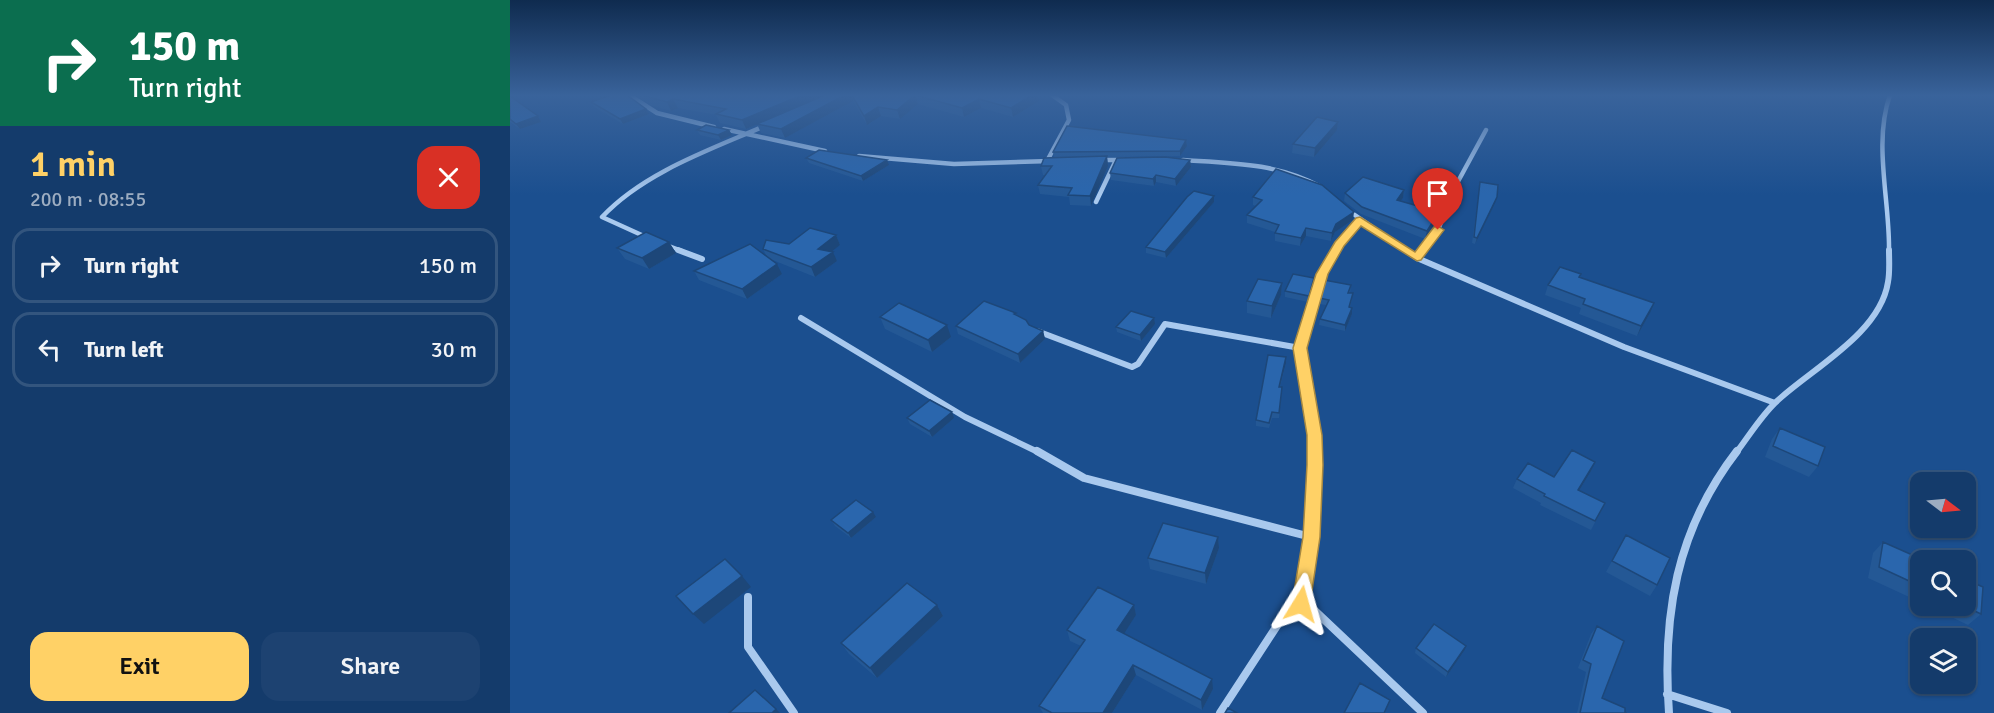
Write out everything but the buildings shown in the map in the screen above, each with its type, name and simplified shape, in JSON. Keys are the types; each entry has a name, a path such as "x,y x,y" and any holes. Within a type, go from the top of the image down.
{"street":[{"path":"721,128 828,152"},
{"path":"702,259 602,217 616,202 681,162 759,128"},
{"path":"1047,161 1065,128"},
{"path":"1669,713 1668,631 1684,550 1698,511 1724,468 1775,403 1856,336 1869,322 1885,294 1888,284 1889,221 1885,128"},
{"path":"1417,258 1438,230 1455,187 1486,130"},
{"path":"851,155 954,164 1056,161"},
{"path":"1095,160 1134,160"},
{"path":"1096,202 1116,160"},
{"path":"1178,160 1276,169 1309,179 1329,194"},
{"path":"1342,206 1417,258 1624,347 1775,403"},
{"path":"1301,604 1311,537 1315,465 1314,435 1300,348 1322,274 1339,245 1360,220"},
{"path":"801,318 965,417 1028,446 1084,478 1311,537"},
{"path":"1033,330 1132,366 1138,364 1165,324 1300,348"},
{"path":"748,597 748,647 794,713"},
{"path":"1220,713 1286,612 1296,604 1301,604 1321,616 1423,713"},
{"path":"1667,694 1727,713"}],"route":[{"path":"1301,604 1311,537 1315,465 1314,435 1300,348 1322,274 1339,245 1360,220 1417,258 1438,230"}]}
